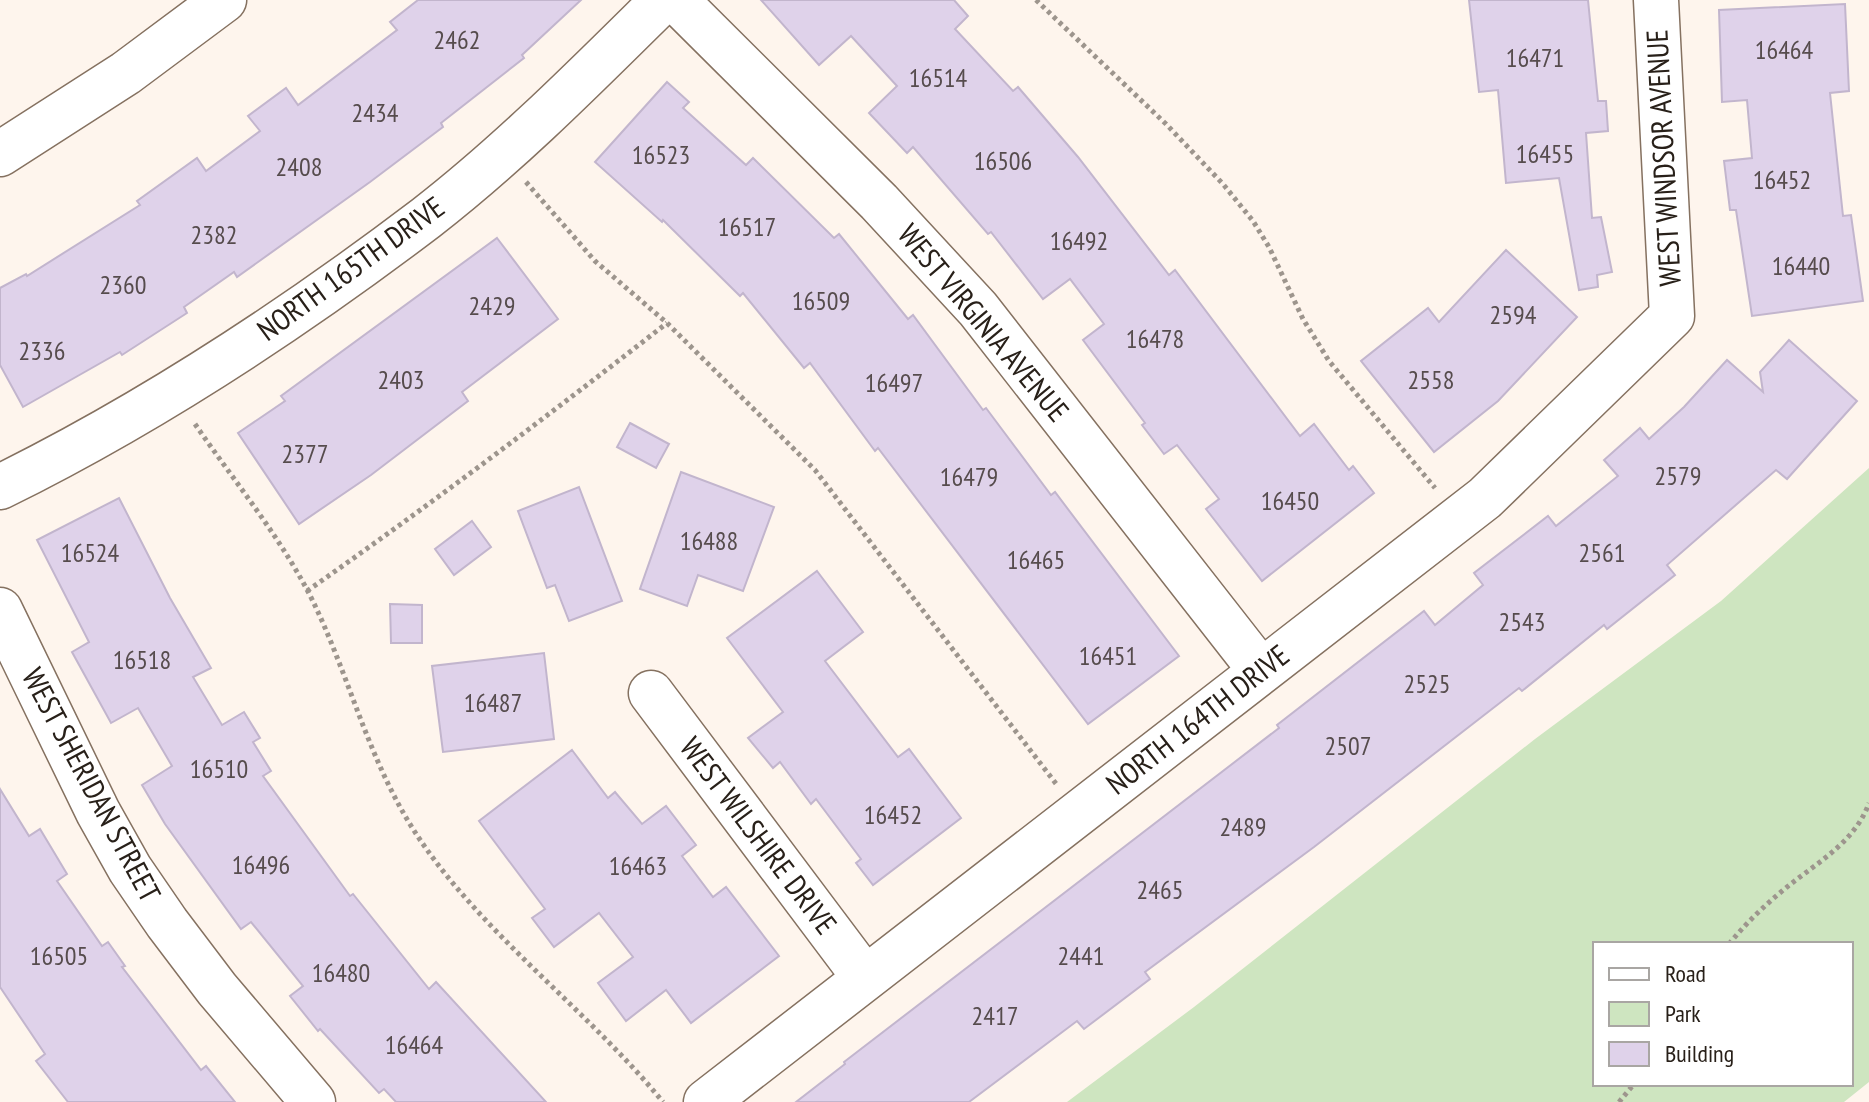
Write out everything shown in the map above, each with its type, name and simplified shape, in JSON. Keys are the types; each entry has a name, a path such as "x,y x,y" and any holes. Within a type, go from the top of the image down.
{"street":[{"path":"0,154 126,73 224,0"},
{"name":"NORTH 165TH DRIVE","path":"0,487 124,420 256,339 426,217 502,154 663,0"},
{"name":"WEST VIRGINIA AVENUE","path":"676,0 889,213 978,309 1261,671"},
{"name":"WEST WINDSOR AVENUE","path":"1656,0 1672,316"},
{"name":"NORTH 164TH DRIVE","path":"706,1102 1485,498 1672,316"},
{"name":"WEST SHERIDAN STREET","path":"0,610 98,812 130,869 217,989 313,1102"},
{"name":"WEST WILSHIRE DRIVE","path":"651,693 865,978"}],"path":[{"path":"1036,0 1166,124 1233,197 1269,247 1303,319 1329,361 1459,519"},
{"path":"502,154 595,261 667,323 815,470 1078,813"},
{"path":"307,591 532,429 667,323"},
{"path":"171,391 291,563 307,591 359,721 414,830 455,884 603,1035 663,1102"},
{"path":"1731,942 1758,912 1857,829 1869,803"},
{"path":"1619,1102 1632,1086"}],"green space":[{"path":"1869,468 1869,1082 1844,1102 1067,1102 1194,1007 1535,739 1721,601"}],"building":[{"path":"418,0 581,0 522,55 524,58 441,123 443,127 370,182 237,277 234,272 184,307 187,313 122,355 120,352 23,407 0,365 0,288 27,276 140,205 137,201 197,158 206,171 260,131 248,116 286,88 298,105 397,30 390,22"},
{"path":"761,0 954,0 968,16 955,29 1013,91 1018,87 1078,157 1169,275 1175,270 1300,436 1314,424 1349,470 1353,466 1374,493 1262,581 1206,509 1219,499 1177,445 1164,454 1142,425 1145,423 1083,340 1104,324 1070,279 1043,299 991,232 988,234 913,147 907,153 869,113 897,86 851,36 819,65"},
{"path":"1469,0 1588,0 1598,101 1606,101 1608,131 1586,133 1592,218 1601,217 1612,272 1597,275 1598,287 1579,290 1559,178 1506,183 1498,90 1479,92"},
{"path":"1845,4 1849,91 1830,93 1843,216 1851,215 1863,301 1752,316 1736,210 1730,210 1724,161 1752,158 1747,100 1722,102 1719,10"},
{"path":"667,82 689,102 683,108 746,165 753,158 834,238 839,234 908,319 913,315 983,410 986,408 1051,495 1055,492 1179,656 1088,724 810,363 804,368 743,293 740,296 663,220 595,162"},
{"path":"497,238 558,319 462,392 468,401 371,475 299,524 238,433 285,401 281,396"},
{"path":"1506,250 1577,317 1498,401 1434,452 1361,361 1428,308 1439,322"},
{"path":"1789,340 1857,401 1787,479 1776,470 1667,565 1675,575 1607,629 1604,625 1522,691 1519,688 1314,847 1145,972 1150,979 1084,1029 1077,1021 969,1102 796,1102 1279,728 1277,725 1424,611 1435,625 1483,585 1474,573 1548,516 1556,526 1618,476 1604,460 1640,428 1649,439 1684,407 1727,360 1763,392 1760,372"},
{"path":"630,423 669,444 656,468 617,447"},
{"path":"681,472 774,507 743,591 698,575 687,606 640,589"},
{"path":"579,487 622,601 569,621 555,585 547,588 518,511"},
{"path":"119,498 170,598 211,668 193,677 222,725 244,712 260,738 253,742 271,771 263,776 350,896 353,894 429,989 436,982 546,1102 396,1102 384,1089 379,1093 320,1029 318,1031 290,996 303,986 251,922 241,929 165,824 142,785 172,766 138,708 111,723 72,652 89,642 37,540"},
{"path":"472,521 491,547 454,575 435,549"},
{"path":"817,571 863,632 825,661 898,757 909,749 961,818 873,885 856,863 861,859 816,799 811,804 780,762 773,768 748,738 783,712 727,638"},
{"path":"390,604 422,605 422,643 391,643"},
{"path":"544,653 554,739 443,752 432,666"},
{"path":"572,750 608,798 615,792 642,824 666,806 696,845 682,856 713,897 726,887 779,956 691,1023 666,990 626,1021 598,983 633,957 599,913 554,947 532,918 545,909 479,821"},
{"path":"0,789 29,836 40,829 67,874 57,881 102,946 108,942 125,966 122,967 201,1070 206,1066 235,1102 68,1102 36,1061 45,1054 0,987"}]}
